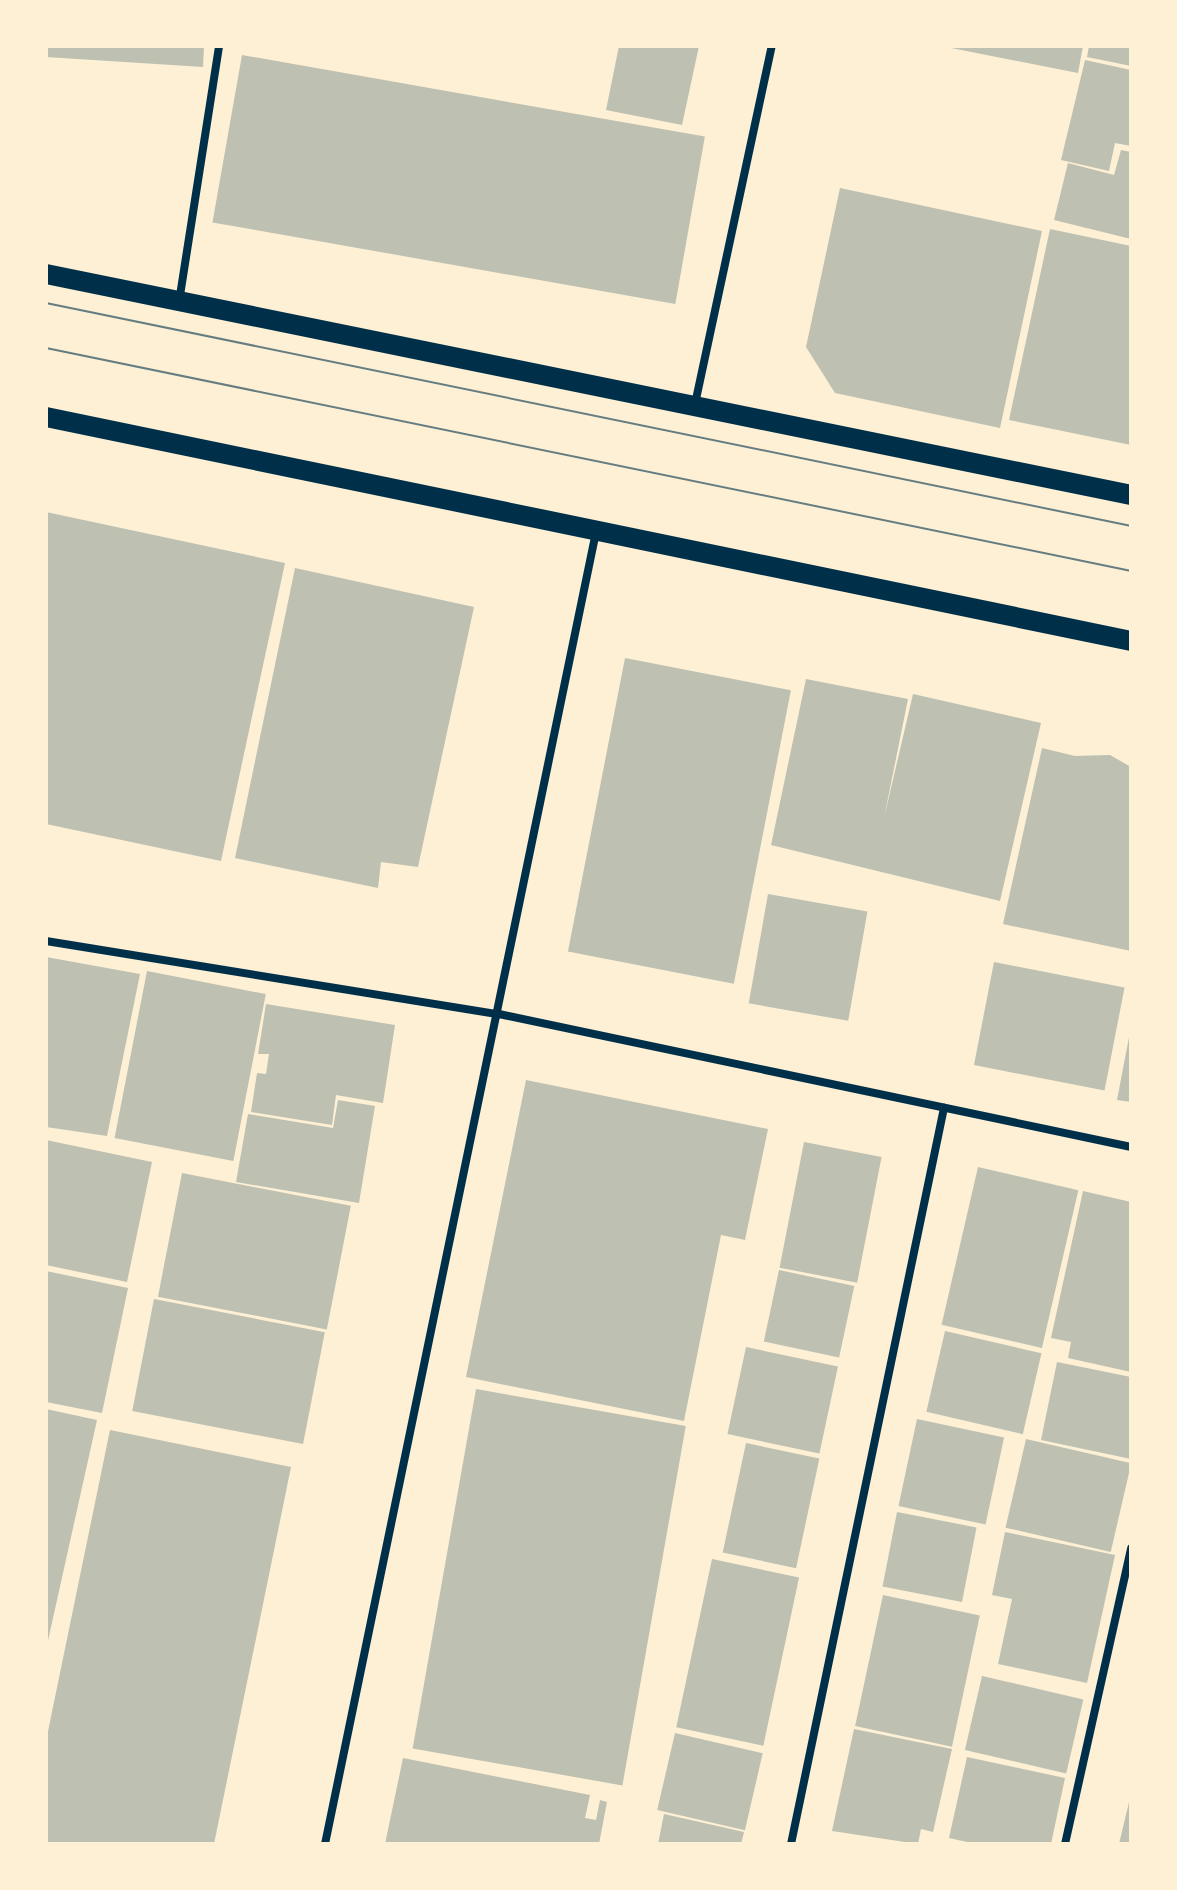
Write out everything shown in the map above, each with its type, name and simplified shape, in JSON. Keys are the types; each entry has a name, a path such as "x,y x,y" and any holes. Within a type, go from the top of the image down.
{"main road":[{"path":"46,274 179,304 695,404 1131,495"},
{"path":"46,417 1131,641"}],"street":[{"path":"179,304 219,46"},
{"path":"695,404 772,46"},
{"path":"325,1844 499,1014 596,531"},
{"path":"46,941 499,1014 1131,1147"},
{"path":"791,1844 944,1108"},
{"path":"1065,1844 1131,1548"}],"building":[{"path":"46,46 204,46 203,67 46,57"},
{"path":"619,46 699,46 682,125 606,110"},
{"path":"941,46 1083,46 1078,73"},
{"path":"1089,46 1131,46 1131,66 1087,57"},
{"path":"242,55 705,137 675,304 212,222"},
{"path":"1085,60 1131,70 1131,146 1115,143 1109,171 1061,160"},
{"path":"1121,150 1131,152 1131,239 1054,220 1068,163 1114,175"},
{"path":"840,188 1042,231 1000,428 835,393 806,347"},
{"path":"1050,229 1131,246 1131,445 1009,420"},
{"path":"46,512 285,563 221,861 46,824"},
{"path":"295,568 474,607 418,867 381,862 378,888 235,858"},
{"path":"625,658 791,690 734,984 568,952"},
{"path":"806,679 908,699 884,818 913,694 1041,723 1000,901 771,845"},
{"path":"1042,748 1075,756 1110,755 1131,767 1131,951 1003,924"},
{"path":"768,894 867,912 848,1021 749,1003"},
{"path":"46,957 140,974 107,1136 46,1127"},
{"path":"994,962 1125,987 1105,1090 974,1065"},
{"path":"147,971 266,994 233,1161 115,1138"},
{"path":"266,1004 395,1025 383,1103 336,1095 332,1125 251,1112 257,1073 266,1074 269,1054 258,1054"},
{"path":"1131,1032 1131,1102 1117,1100"},
{"path":"526,1080 768,1129 745,1240 721,1235 684,1421 466,1377"},
{"path":"338,1100 375,1106 359,1203 236,1182 248,1114 333,1128"},
{"path":"46,1140 152,1162 127,1282 46,1265"},
{"path":"804,1142 882,1157 857,1283 780,1268"},
{"path":"978,1167 1078,1190 1042,1348 942,1325"},
{"path":"182,1173 351,1206 327,1330 158,1297"},
{"path":"1083,1191 1131,1202 1131,1372 1068,1358 1071,1342 1051,1338"},
{"path":"779,1270 854,1286 839,1357 764,1341"},
{"path":"46,1271 128,1288 102,1413 46,1402"},
{"path":"154,1299 325,1332 303,1444 132,1411"},
{"path":"945,1331 1041,1353 1023,1434 926,1412"},
{"path":"746,1347 838,1367 819,1454 727,1434"},
{"path":"1057,1362 1131,1377 1131,1459 1041,1440"},
{"path":"476,1389 686,1426 622,1785 413,1748"},
{"path":"46,1409 97,1420 47,1645 46,1645"},
{"path":"917,1419 1004,1438 986,1525 898,1506"},
{"path":"110,1430 291,1467 214,1844 46,1844 46,1741"},
{"path":"1026,1439 1131,1463 1111,1552 1006,1528"},
{"path":"746,1443 819,1459 796,1568 723,1553"},
{"path":"897,1512 977,1527 962,1602 882,1587"},
{"path":"1005,1532 1115,1555 1087,1683 998,1664 1012,1599 992,1595"},
{"path":"712,1559 799,1578 763,1746 676,1727"},
{"path":"883,1595 980,1616 952,1747 855,1726"},
{"path":"982,1676 1083,1699 1066,1773 965,1750"},
{"path":"854,1729 952,1749 933,1832 921,1829 918,1844 832,1831"},
{"path":"675,1733 763,1753 745,1830 657,1810"},
{"path":"967,1757 1065,1778 1051,1844 976,1844 949,1838"},
{"path":"403,1758 590,1795 585,1818 596,1820 600,1800 607,1802 599,1844 385,1844"},
{"path":"1130,1798 1131,1844 1119,1844"},
{"path":"664,1814 744,1832 741,1844 658,1844"}],"tram line":[{"path":"46,303 1131,526"},
{"path":"46,348 1131,571"}]}
